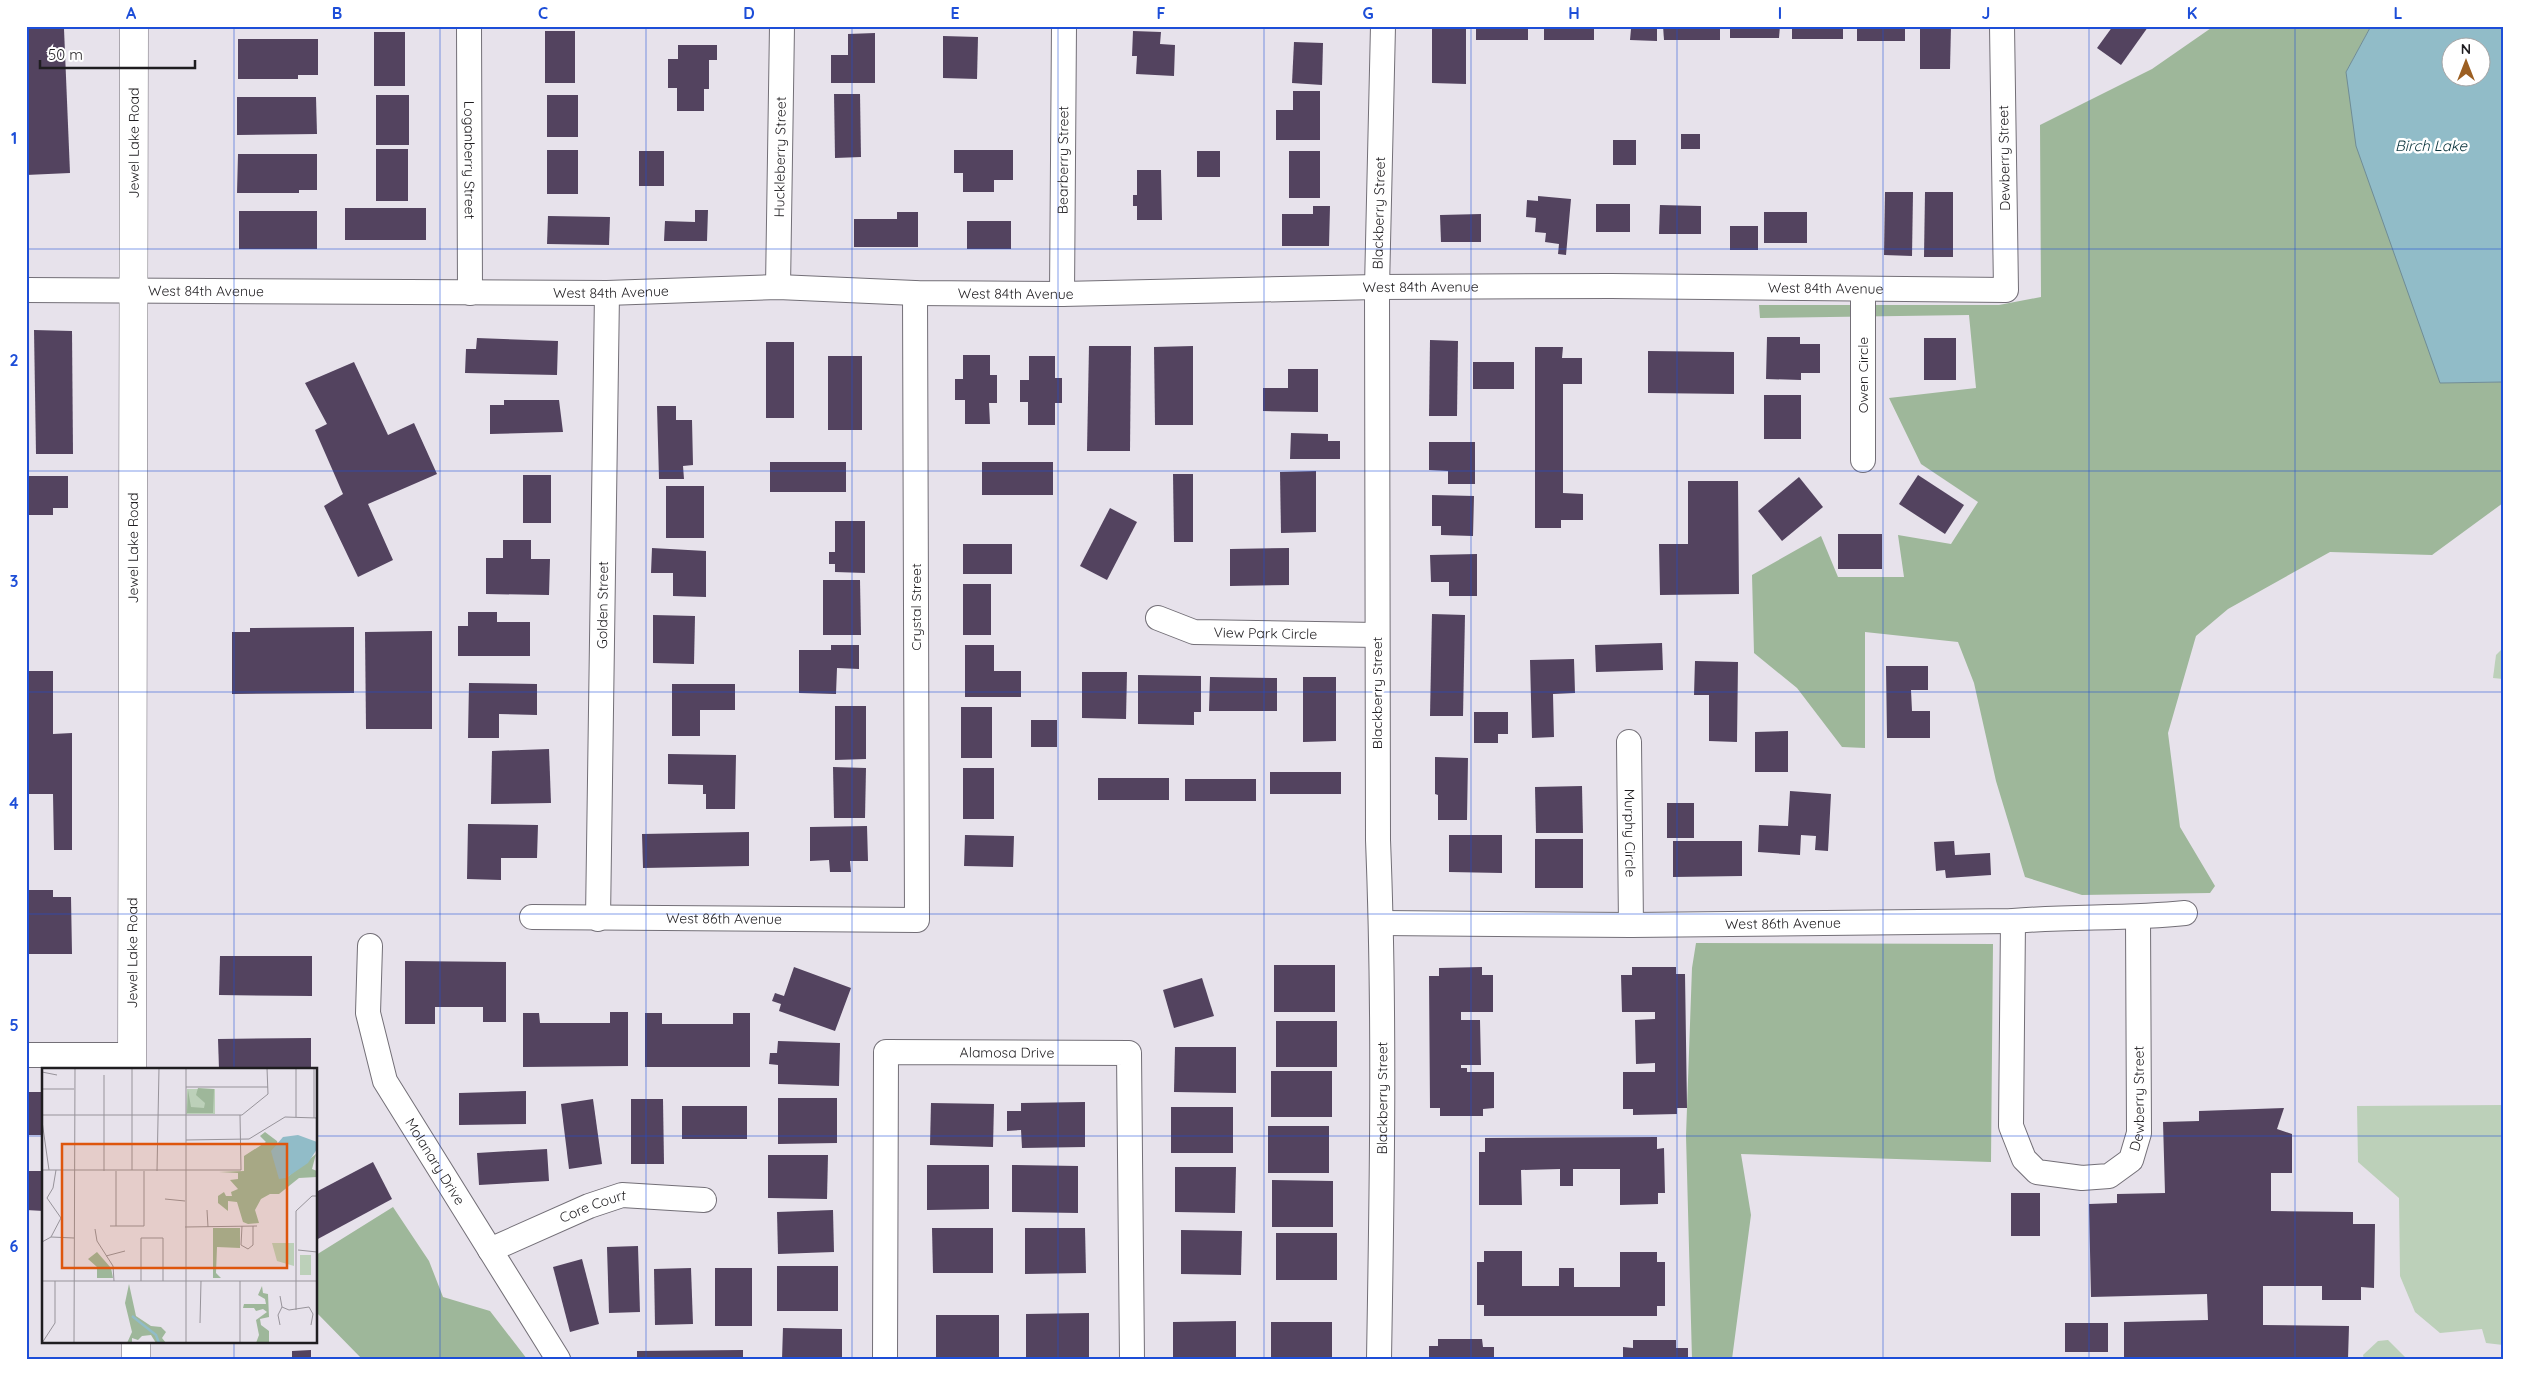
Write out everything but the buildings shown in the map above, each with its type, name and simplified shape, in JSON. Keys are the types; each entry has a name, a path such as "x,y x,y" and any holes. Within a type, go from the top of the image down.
{"main road":[{"name":"Jewel Lake Road","path":"132,1062 134,26"},
{"path":"136,1342 136,1359"}],"street":[{"name":"Loganberry Street","path":"469,26 470,293"},
{"name":"Huckleberry Street","path":"778,288 782,26"},
{"name":"Bearberry Street","path":"1062,294 1064,26"},
{"name":"Blackberry Street","path":"1379,1359 1382,1232 1381,923 1378,840 1377,287 1383,26"},
{"name":"Dewberry Street","path":"2002,26 2006,290"},
{"name":"West 84th Avenue","path":"26,290 134,289 607,293 778,288 915,293 1062,294 1377,287 1611,286 2006,290"},
{"name":"Owen Circle","path":"1862,290 1862,460"},
{"name":"Golden Street","path":"598,919 607,293"},
{"name":"Crystal Street","path":"915,293 917,920"},
{"name":"View Park Circle","path":"1158,618 1194,632 1377,635"},
{"name":"Murphy Circle","path":"1628,742 1631,925"},
{"name":"West 86th Avenue","path":"1381,923 1631,925 2013,921 2047,918 2138,918 2185,914"},
{"name":"West 86th Avenue","path":"532,917 917,920"},
{"name":"Dewberry Street","path":"2013,921 2011,1126 2024,1159 2037,1172 2082,1178 2109,1176 2131,1160 2140,1133 2138,918"},
{"name":"Molanary Drive","path":"370,946 368,1013 385,1081 558,1359"},
{"name":"Alamosa Drive","path":"885,1359 886,1052 1129,1053 1132,1359"},
{"path":"26,1055 132,1062"},
{"name":"Core Court","path":"490,1250 574,1212 622,1195 704,1200"}],"green space":[{"path":"2214,26 2371,26 2346,72 2440,383 2503,382 2503,503 2432,555 2330,552 2228,609 2196,636 2168,733 2180,827 2215,886 2210,893 2082,895 2025,877 1996,781 1974,683 1958,642 1865,632 1865,748 1842,747 1797,688 1754,653 1752,575 1821,536 1838,577 1904,577 1898,535 1951,544 1978,502 1921,464 1889,398 1976,388 1969,315 1760,318 1759,305 1999,305 2041,297 2040,125 2152,69"},
{"path":"2503,648 2503,679 2493,678 2496,655"},
{"path":"1696,943 1993,944 1991,1162 1741,1154 1751,1215 1732,1359 1692,1359 1686,1136 1692,968"},
{"path":"2503,1105 2503,1345 2486,1343 2482,1329 2440,1333 2415,1312 2400,1276 2399,1198 2358,1162 2357,1106"},
{"path":"393,1207 429,1261 443,1297 490,1311 527,1359 362,1359 318,1314 318,1254"},
{"path":"2388,1340 2407,1359 2364,1359 2363,1355 2378,1341"}],"water":[{"name":"Birch Lake","path":"2371,26 2503,26 2503,382 2440,383 2356,146 2346,72"}]}
